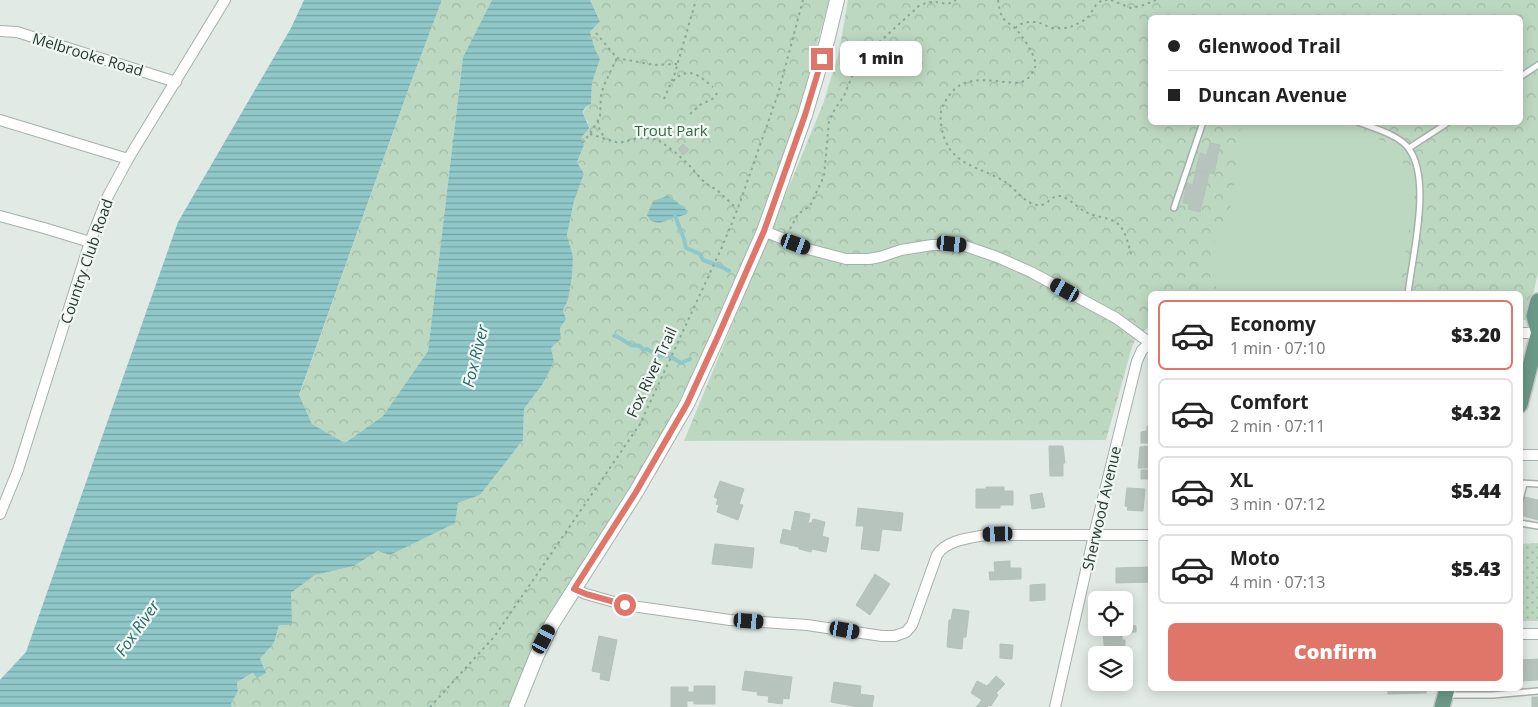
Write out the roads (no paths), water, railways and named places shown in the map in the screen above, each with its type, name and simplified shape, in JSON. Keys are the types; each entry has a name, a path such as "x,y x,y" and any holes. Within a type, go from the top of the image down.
{"main road":[{"path":"1523,393 1538,333 1534,316 1538,301"}],"street":[{"name":"Country Club Road","path":"0,514 18,470 90,242 108,196 128,159 226,0"},
{"path":"516,707 544,639 636,492 687,404 719,334 764,231 805,115 837,0"},
{"name":"Melbrooke Road","path":"0,31 17,32 176,82"},
{"path":"0,120 128,159"},
{"path":"0,216 90,242"},
{"path":"764,231 834,257 858,260 916,247 942,244 962,245 997,256 1031,272 1116,318 1148,342"},
{"path":"1523,333 1538,333"},
{"name":"Sherwood Avenue","path":"1055,707 1137,361 1142,350 1148,345"},
{"path":"1523,455 1538,455"},
{"path":"574,589 625,605 730,620 807,625 882,636 895,636 906,632 912,625 937,555 941,549 965,538 986,535 1148,535"},
{"path":"1523,634 1538,634"}],"lane":[{"path":"1523,75 1538,65"},
{"path":"1174,208 1202,125"},
{"path":"1365,125 1390,135 1409,148 1418,173 1420,212 1408,291"},
{"path":"1409,148 1444,125"},
{"path":"1523,484 1538,484"},
{"path":"1523,524 1538,526"},
{"path":"1445,697 1504,695 1538,691"}],"water":[{"name":"Fox River","path":"304,0 442,0 299,395 312,424 345,443 383,416 428,351 463,57 492,0 590,0 600,21 590,32 600,59 592,83 591,104 583,112 589,128 581,138 584,145 577,162 584,174 574,201 567,235 573,256 568,300 563,310 566,319 560,328 561,339 551,348 554,362 542,385 524,409 523,440 480,495 458,503 455,523 390,555 378,551 354,566 315,575 291,593 292,625 279,625 274,643 260,659 266,673 257,678 253,673 237,682 238,691 231,704 232,707 0,707 0,680 26,652 178,222 291,28"},
{"path":"667,196 688,211 687,214 659,223 651,221 647,215 653,201"}],"waterway":[{"path":"675,216 686,248 700,254 703,260 729,271"},
{"path":"614,336 631,345 640,346 643,350 647,349 660,356 668,356 681,363 690,359"}],"park label":[{"name":"Trout Park","path":"671,130"}]}
